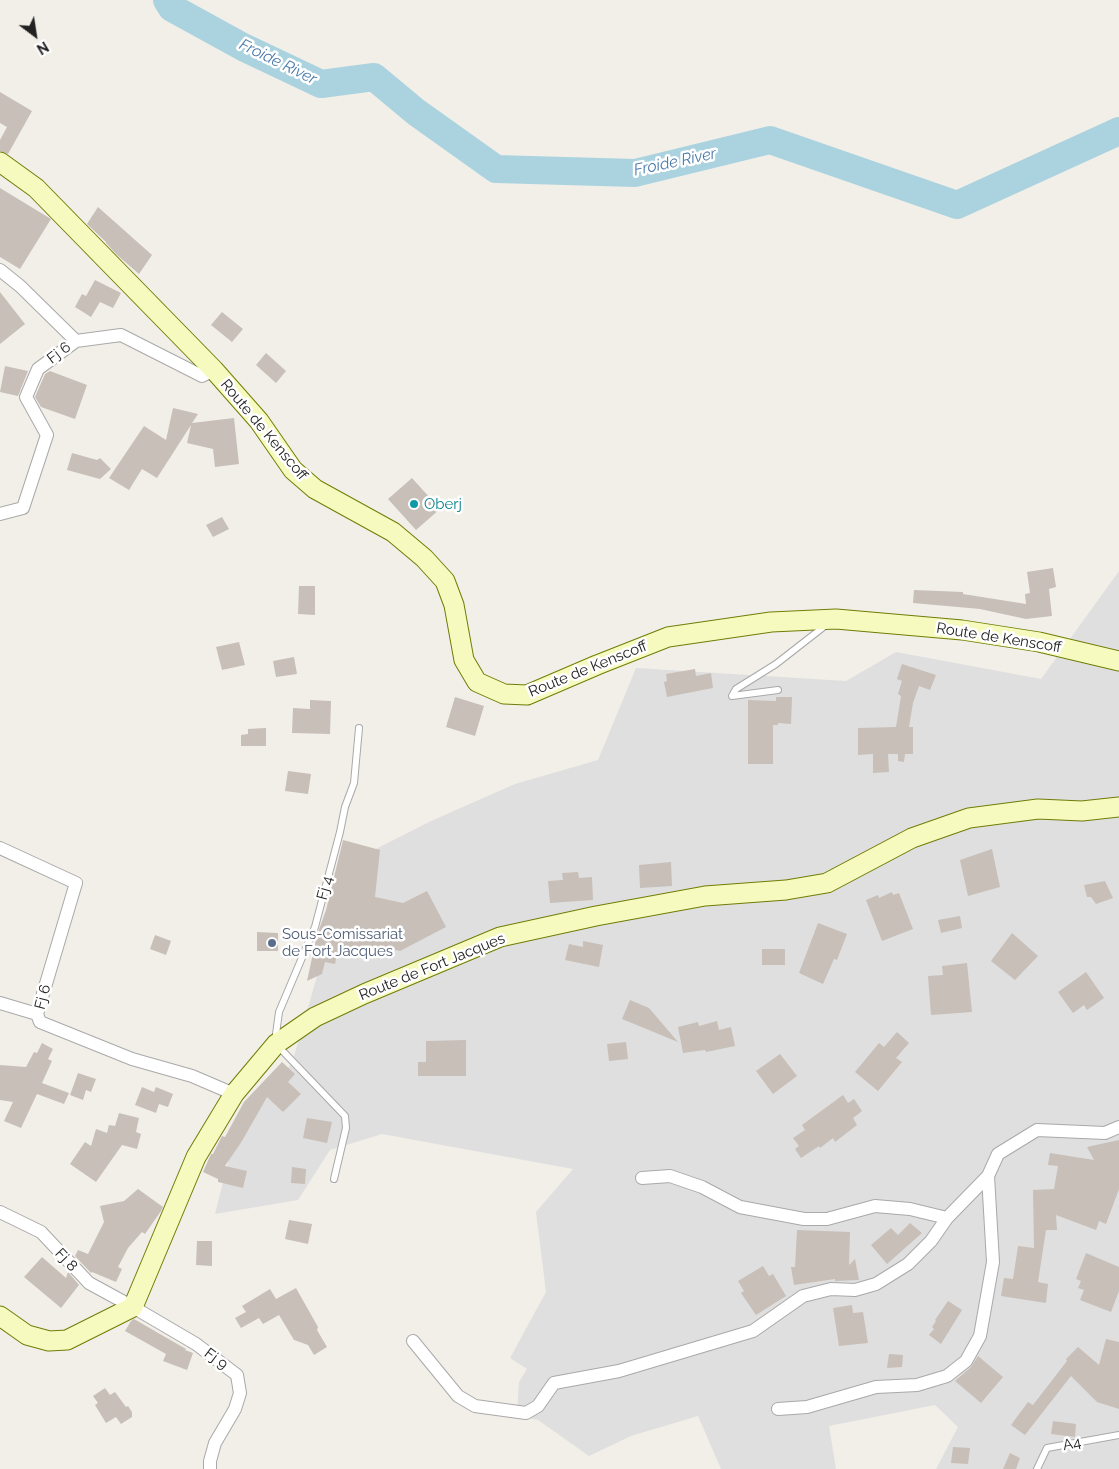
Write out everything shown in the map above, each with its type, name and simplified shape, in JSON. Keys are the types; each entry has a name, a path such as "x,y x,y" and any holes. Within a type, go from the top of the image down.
{"main road":[{"name":"Route de Kenscoff","path":"0,162 36,188 214,370 259,421 293,470 315,490 393,532 424,558 445,581 454,605 464,660 477,682 504,694 527,695 668,637 771,622 836,619 972,631 1039,642 1119,661"},
{"name":"Route de Fort Jacques","path":"133,1307 196,1157 234,1094 276,1044 315,1017 423,968 500,937 596,916 705,896 786,890 827,883 912,838 969,818 1038,809 1082,811 1119,807"},
{"path":"0,1316 27,1335 49,1341 67,1340 133,1307"}],"street":[{"path":"0,270 20,286 76,341"},
{"name":"Fj 6","path":"0,514 23,508 47,435 26,398 38,369 76,341 121,335 202,376 214,370"},
{"name":"Fj 6","path":"0,848 76,883 37,1014 40,1022 132,1059 192,1076 234,1094"},
{"path":"0,1004 37,1014"},
{"path":"413,1341 458,1396 475,1406 526,1414 538,1406 554,1384 619,1371 754,1331 803,1296 831,1289 856,1290 876,1284 908,1264 931,1241 947,1218 988,1176 998,1154 1037,1130 1105,1133 1119,1128"},
{"path":"642,1178 670,1176 702,1187 740,1207 804,1219 827,1219 875,1206 910,1209 947,1218"},
{"path":"778,1409 807,1407 876,1387 917,1385 947,1376 966,1361 980,1336 993,1262 988,1176"},
{"name":"Fj 8","path":"0,1212 41,1232 89,1283 133,1307"},
{"name":"Fj 9","path":"133,1307 196,1344 237,1375 240,1393 235,1409 215,1442 210,1469"}],"lane":[{"path":"778,690 732,696 736,689 776,664 815,632 836,619"},
{"name":"Fj 4","path":"276,1044 279,1012 315,927 345,807 354,783 359,728"},
{"path":"276,1044 345,1116 346,1128 334,1179"},
{"name":"A4","path":"1037,1469 1047,1448 1119,1435"}],"shaded area":[{"path":"1119,571 1119,1469 936,1469 958,1427 935,1405 829,1426 836,1469 721,1469 698,1416 631,1436 589,1456 538,1420 517,1415 519,1382 527,1369 510,1358 546,1292 536,1212 573,1169 382,1134 330,1150 298,1200 215,1214 235,1134 292,1063 350,862 431,821 515,784 598,760 636,668 846,681 896,652 1041,679"}],"building":[{"path":"0,92 32,111 8,154 0,151 0,140 7,127 0,123"},
{"path":"0,188 51,219 20,269 0,257"},
{"path":"98,207 152,255 139,274 116,254 87,224"},
{"path":"95,280 121,293 113,308 100,302 91,317 75,307 82,294 86,296"},
{"path":"0,292 25,324 0,344"},
{"path":"222,312 243,329 232,342 211,325"},
{"path":"266,353 286,371 276,383 256,365"},
{"path":"5,366 28,371 18,396 0,392"},
{"path":"50,371 87,385 75,419 41,407 35,397 45,374"},
{"path":"173,408 198,414 192,423 234,418 239,464 215,467 213,449 187,443 191,425 157,478 142,469 129,490 109,478 144,426 166,440"},
{"path":"72,453 97,460 100,458 111,469 100,479 67,470"},
{"name":"Oberj","path":"412,478 440,509 416,530 388,499"},
{"path":"222,517 229,529 213,537 206,525"},
{"path":"1053,568 1056,587 1049,589 1052,616 1026,619 980,609 913,603 914,590 963,592 963,594 1026,604 1025,594 1030,593 1027,572"},
{"path":"299,586 315,586 315,615 298,614"},
{"path":"239,642 245,665 222,670 216,647"},
{"path":"294,657 297,674 276,677 273,661"},
{"path":"902,664 936,675 930,690 919,686 913,703 909,727 913,727 913,754 905,754 904,762 898,761 898,754 888,754 889,772 873,773 873,754 858,755 858,728 896,727 901,696 898,694 902,681 897,679"},
{"path":"695,669 696,676 711,673 713,688 667,697 664,682 667,681 666,674"},
{"path":"455,697 484,706 475,736 446,727"},
{"path":"776,697 792,697 791,724 778,723 778,725 773,725 773,764 748,764 748,700 776,701"},
{"path":"310,700 331,701 330,734 292,733 293,708 310,709"},
{"path":"266,728 266,746 241,746 241,735 248,734 248,729"},
{"path":"288,771 311,774 308,794 285,791"},
{"path":"343,840 380,850 375,897 403,903 427,891 446,927 400,951 379,946 378,953 353,948 351,957 337,954 335,964 325,962 322,974 307,981 317,935 326,910"},
{"path":"992,849 1000,887 968,896 960,860"},
{"path":"671,862 672,886 640,888 639,865"},
{"path":"578,872 579,878 592,877 593,900 550,903 548,881 563,880 562,873"},
{"path":"1105,881 1113,898 1096,904 1091,897 1087,897 1084,885"},
{"path":"892,892 893,895 899,893 913,929 882,941 866,900 878,895 879,898"},
{"path":"960,916 962,928 941,933 938,920"},
{"path":"818,923 847,934 837,960 834,959 823,984 799,973"},
{"path":"257,932 278,933 278,951 257,951"},
{"path":"1012,933 1038,956 1015,980 991,961"},
{"path":"155,935 171,941 166,955 150,949"},
{"path":"583,941 603,945 599,967 565,960 569,944 583,947"},
{"path":"762,949 785,949 785,965 762,965"},
{"path":"967,963 972,1012 931,1015 928,976 943,975 942,966"},
{"path":"1086,972 1104,998 1087,1010 1084,1005 1073,1013 1058,992"},
{"path":"630,1000 649,1008 678,1042 622,1019"},
{"path":"717,1021 719,1030 731,1027 735,1046 706,1052 705,1050 683,1053 678,1027 698,1022 699,1026"},
{"path":"897,1032 909,1043 896,1058 902,1062 878,1091 855,1072 879,1043 884,1047"},
{"path":"466,1040 466,1076 418,1076 418,1062 426,1062 426,1041"},
{"path":"626,1042 628,1059 609,1061 607,1044"},
{"path":"42,1043 53,1049 48,1059 52,1061 42,1083 69,1093 64,1104 37,1094 21,1128 4,1121 13,1102 0,1100 0,1065 26,1067 34,1052 37,1053"},
{"path":"780,1054 797,1076 773,1094 756,1071"},
{"path":"282,1062 295,1074 288,1082 301,1094 283,1112 267,1097 242,1141 225,1166 247,1171 243,1188 218,1182 218,1179 203,1172 211,1154 213,1154 222,1136 225,1137 244,1102"},
{"path":"78,1073 96,1079 91,1092 86,1090 83,1100 70,1095"},
{"path":"142,1087 154,1092 156,1087 173,1094 168,1107 159,1104 156,1113 135,1105"},
{"path":"843,1095 848,1103 854,1099 862,1111 853,1118 857,1125 835,1142 833,1138 820,1148 819,1146 801,1158 795,1149 799,1146 793,1138 805,1130 802,1125"},
{"path":"119,1113 139,1118 136,1132 141,1134 137,1149 122,1145 96,1182 70,1164 85,1142 91,1146 96,1129 107,1133 109,1125 115,1126"},
{"path":"307,1118 332,1122 327,1143 303,1138"},
{"path":"1119,1140 1119,1189 1106,1224 1099,1221 1096,1230 1056,1215 1057,1230 1046,1230 1038,1282 1048,1284 1046,1303 1001,1296 1004,1278 1013,1279 1018,1246 1034,1248 1033,1190 1054,1189 1058,1166 1048,1165 1050,1153 1094,1160 1087,1147"},
{"path":"292,1167 306,1169 305,1184 291,1183"},
{"path":"138,1189 163,1207 161,1211 145,1234 142,1232 128,1248 118,1267 122,1269 116,1282 91,1273 75,1256 78,1250 88,1254 104,1222 100,1206 124,1201"},
{"path":"289,1220 312,1224 308,1244 285,1239"},
{"path":"910,1223 922,1233 887,1264 871,1245 891,1228 898,1235"},
{"path":"797,1230 850,1232 849,1265 855,1259 859,1280 835,1281 835,1279 794,1285 791,1267 795,1267"},
{"path":"197,1241 212,1241 212,1266 196,1265"},
{"path":"1086,1253 1119,1267 1119,1291 1111,1312 1080,1300 1084,1290 1078,1288 1081,1281 1076,1279"},
{"path":"42,1257 66,1278 68,1272 79,1285 61,1308 24,1277"},
{"path":"763,1266 769,1276 773,1274 786,1296 756,1315 741,1293 744,1291 738,1281"},
{"path":"296,1288 327,1347 314,1355 308,1345 294,1340 279,1315 263,1324 259,1318 241,1328 235,1318 246,1312 242,1306 270,1289 276,1299"},
{"path":"948,1301 962,1310 941,1344 929,1335 934,1329 932,1327 935,1320"},
{"path":"852,1305 853,1313 863,1312 868,1343 839,1346 833,1308"},
{"path":"134,1319 193,1353 187,1370 163,1361 166,1354 125,1331"},
{"path":"1106,1339 1119,1342 1119,1409 1097,1402 1071,1376 1025,1435 1011,1425 1028,1402 1033,1405 1067,1361 1066,1359 1078,1347 1099,1365"},
{"path":"889,1354 903,1355 902,1367 887,1368"},
{"path":"978,1356 1003,1377 981,1403 955,1381 971,1367"},
{"path":"105,1388 110,1395 115,1392 126,1407 128,1406 132,1412 132,1417 121,1424 116,1417 106,1423 95,1405 98,1403 93,1396"},
{"path":"1053,1421 1076,1424 1075,1437 1051,1434"},
{"path":"953,1447 970,1448 968,1464 951,1463"},
{"path":"1010,1453 1020,1458 1016,1469 1003,1469"}],"waterway":[{"name":"Froide River","path":"167,0 172,8 243,47 321,84 374,77 416,112 496,169 635,173 770,140 957,205 1119,131"}],"place":[{"name":"Oberj","path":"414,504"},
{"name":"Sous-Comissariat de Fort Jacques","path":"272,943"}]}
